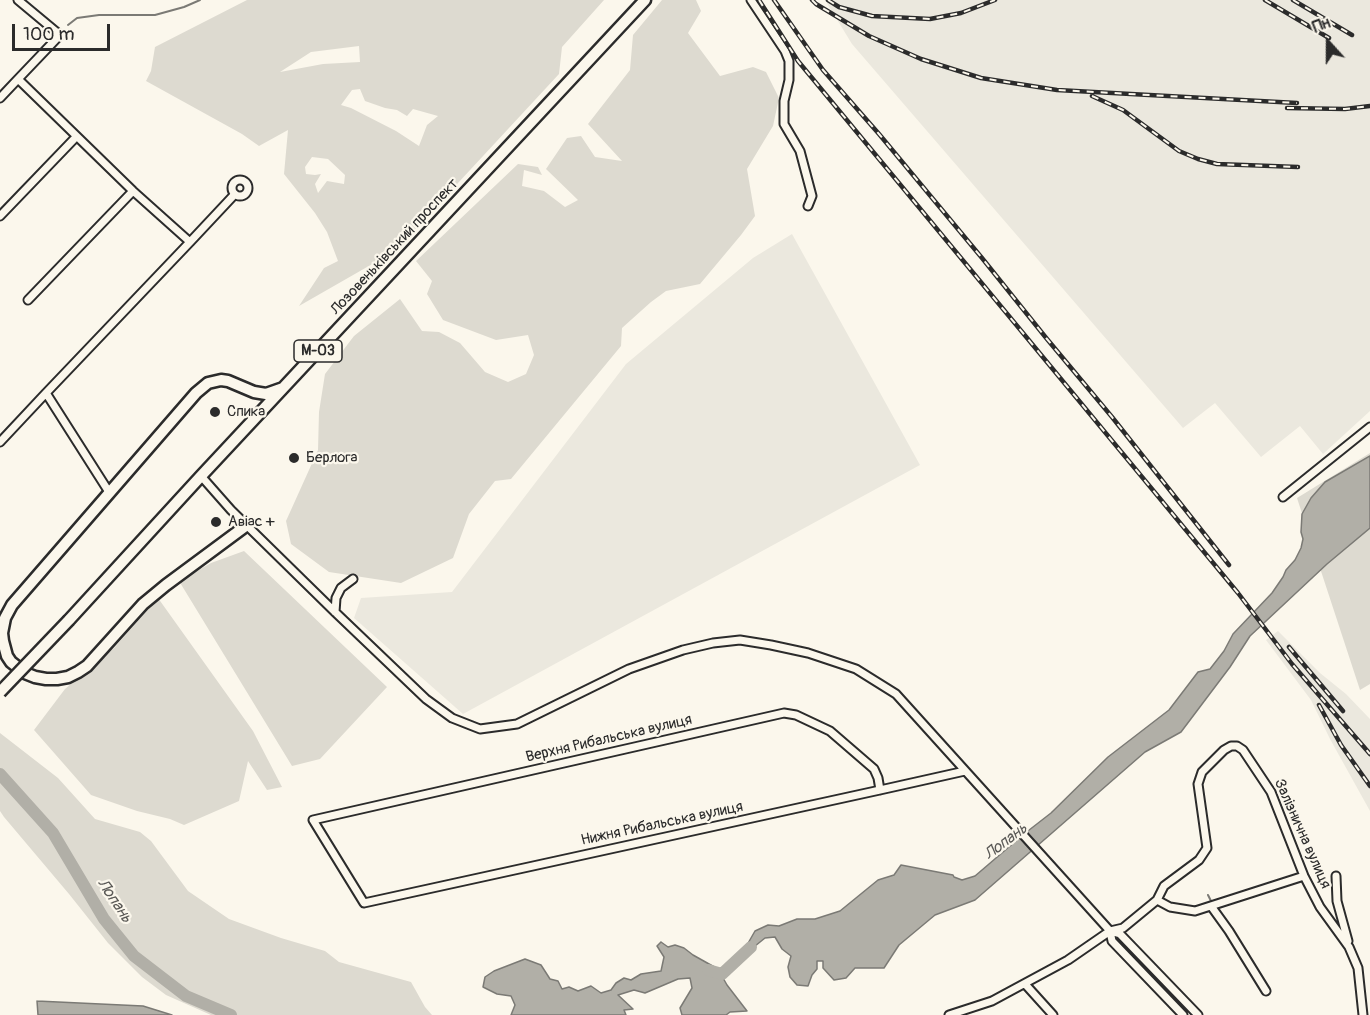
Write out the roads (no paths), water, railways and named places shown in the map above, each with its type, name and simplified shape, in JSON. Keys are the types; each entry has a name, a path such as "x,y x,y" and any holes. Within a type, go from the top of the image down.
{"highway":[{"name":"Лозовеньківський проспект","path":"0,692 645,0"},
{"path":"247,525 143,604 87,666 78,672 68,677 46,679 25,673 10,663 3,641 3,626 12,605 196,393 214,381 228,381 254,392 266,394 285,387"}],"street":[{"path":"0,98 60,34 18,0"},
{"path":"751,0 785,51 789,62 789,80 784,101 784,124 800,152 812,196 808,206"},
{"path":"18,79 133,191 190,242"},
{"path":"0,216 76,136"},
{"path":"28,300 133,191"},
{"path":"0,442 235,194"},
{"path":"46,393 109,492"},
{"path":"1283,497 1370,427"},
{"path":"201,476 247,525 426,699 453,718 480,729 518,724 629,669 683,650 713,643 740,640 771,645 808,653 856,669 896,694 1110,931 1112,940 1183,1015"},
{"path":"335,612 336,598 341,588 353,579"},
{"name":"Верхня Рибальська вулиця","path":"364,903 313,820 784,714 796,715 830,731 874,769 880,790"},
{"name":"Залізнична вулиця","path":"1157,900 1164,886 1198,861 1207,848 1198,784 1202,772 1224,750 1231,746 1238,746 1271,792 1304,876 1320,907 1349,947 1358,968 1363,1015"},
{"name":"Нижня Рибальська вулиця","path":"364,903 965,771"},
{"path":"949,1015 992,1001 1025,984 1068,960 1110,931 1123,928 1157,900 1170,907 1195,911 1304,876"},
{"path":"1336,876 1337,901 1349,947"},
{"path":"1213,905 1266,992"},
{"path":"1110,931 1120,934 1198,1015"},
{"path":"1025,984 1053,1015"}],"waterway":[{"path":"68,25 77,18 99,15 155,15 200,0"},
{"name":"Лопань","path":"0,774 53,833 104,919 134,956 186,996 231,1015"},
{"path":"1208,895 1212,903"},
{"name":"Лопань","path":"708,970 722,974 751,947"}],"railway":[{"path":"759,0 798,61 1238,593 1292,664 1370,754"},
{"path":"774,0 823,70 982,258 1229,565"},
{"path":"812,0 869,36 921,59 981,78 1057,90 1297,103"},
{"path":"828,0 839,7 872,16 930,19 961,13 995,0"},
{"path":"1265,0 1329,38"},
{"path":"1293,0 1352,35"},
{"path":"1092,96 1123,110 1179,151 1198,159 1217,164 1298,167"},
{"path":"1287,108 1345,109 1370,106"},
{"path":"1289,647 1343,711"},
{"path":"1319,705 1341,745 1370,786"}],"place":[{"name":"Спика","path":"215,412"},
{"name":"Берлога","path":"294,458"},
{"name":"Авiас +","path":"216,522"}]}
